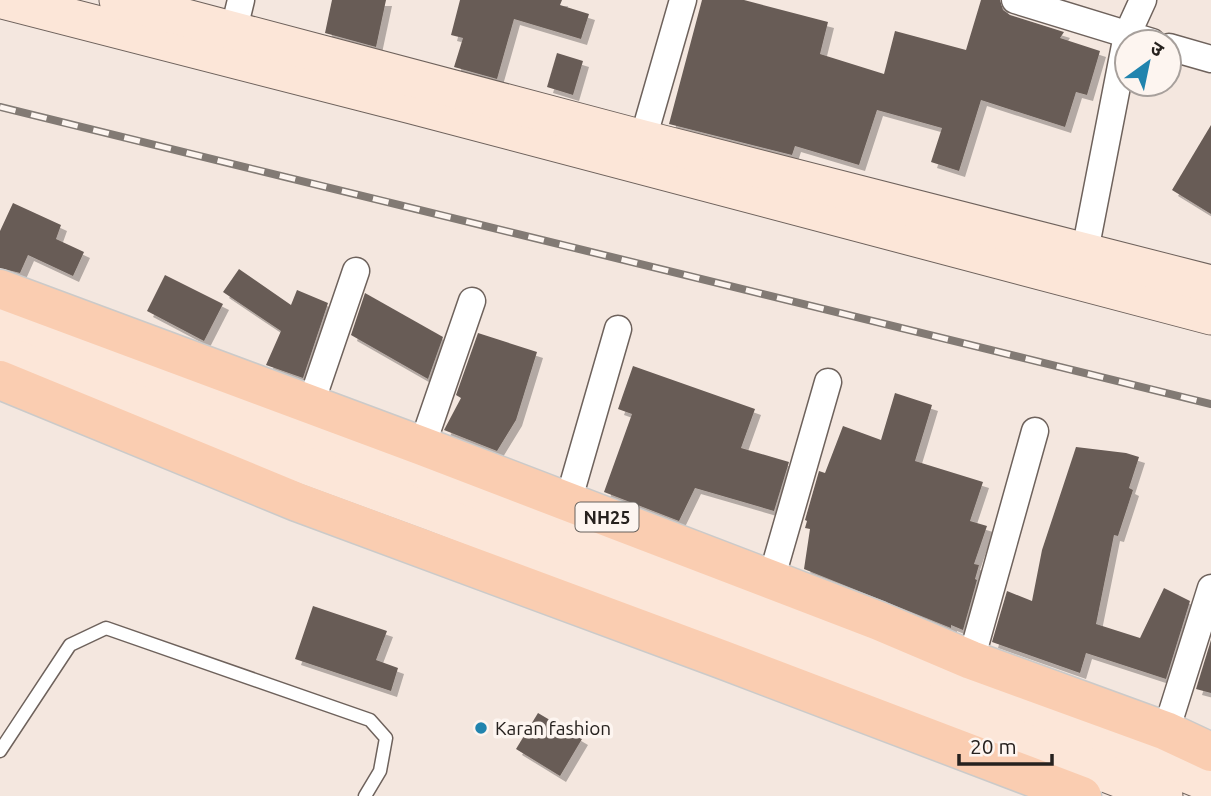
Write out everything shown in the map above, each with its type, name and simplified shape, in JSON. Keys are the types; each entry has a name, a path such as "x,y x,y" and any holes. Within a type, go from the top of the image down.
{"main road":[{"name":"NH25","path":"0,289 422,446 879,621 971,660 1166,730 1211,752"},
{"path":"0,380 297,502 1082,796"}],"street":[{"path":"2,0 1211,316"},
{"path":"118,0 237,15 643,139 1211,284"},
{"path":"643,139 683,0"},
{"path":"1015,0 1113,30"},
{"path":"1140,28 1143,0"},
{"path":"1183,51 1211,60"},
{"path":"1085,251 1124,98"},
{"path":"310,406 356,271"},
{"path":"422,446 472,301"},
{"path":"0,317 536,514 710,581 1211,784"},
{"path":"568,502 618,329"},
{"path":"0,353 432,512 1164,796"},
{"path":"771,580 828,382"},
{"path":"971,660 1035,431"},
{"path":"1166,730 1211,588"}],"lane":[{"path":"0,751 70,645 106,628 370,720 386,738 380,771 365,796"}],"building":[{"path":"332,0 386,0 376,47 325,33"},
{"path":"460,0 562,0 560,5 589,14 581,39 514,19 497,79 454,67 463,38 451,35"},
{"path":"702,0 744,0 828,22 820,54 884,74 895,31 966,50 981,0 1000,0 1003,10 1010,15 1064,32 1060,38 1100,51 1087,95 1076,92 1065,127 981,100 959,171 931,162 942,128 877,110 859,165 795,146 792,155 669,124"},
{"path":"557,53 583,61 573,95 547,87"},
{"path":"1211,125 1211,214 1172,190"},
{"path":"13,203 61,225 56,239 84,252 73,276 28,255 20,273 0,268 0,231"},
{"path":"239,269 291,305 297,290 328,303 303,378 266,365 281,331 223,292"},
{"path":"165,275 223,304 204,341 147,311"},
{"path":"365,293 443,337 428,379 351,335"},
{"path":"478,333 537,352 516,420 497,451 444,430 461,398 456,395"},
{"path":"633,366 755,409 741,448 789,462 774,511 695,488 679,521 604,492 632,414 618,409"},
{"path":"895,393 932,405 915,461 983,482 970,521 987,526 974,564 979,565 975,579 977,580 963,630 951,625 951,628 804,569 810,529 805,528 805,520 819,471 825,473 843,426 881,440"},
{"path":"1076,447 1139,457 1129,488 1133,490 1118,536 1114,535 1096,624 1140,638 1164,588 1190,601 1166,679 1086,653 1080,673 992,642 1007,591 1032,601 1042,550"},
{"path":"313,606 387,631 376,660 398,668 391,691 295,659"},
{"path":"1211,640 1211,693 1196,689"},
{"path":"538,713 582,739 560,776 516,749"}],"railway":[{"path":"0,107 1211,404"}],"place":[{"name":"Karan fashion","path":"481,728"}]}
